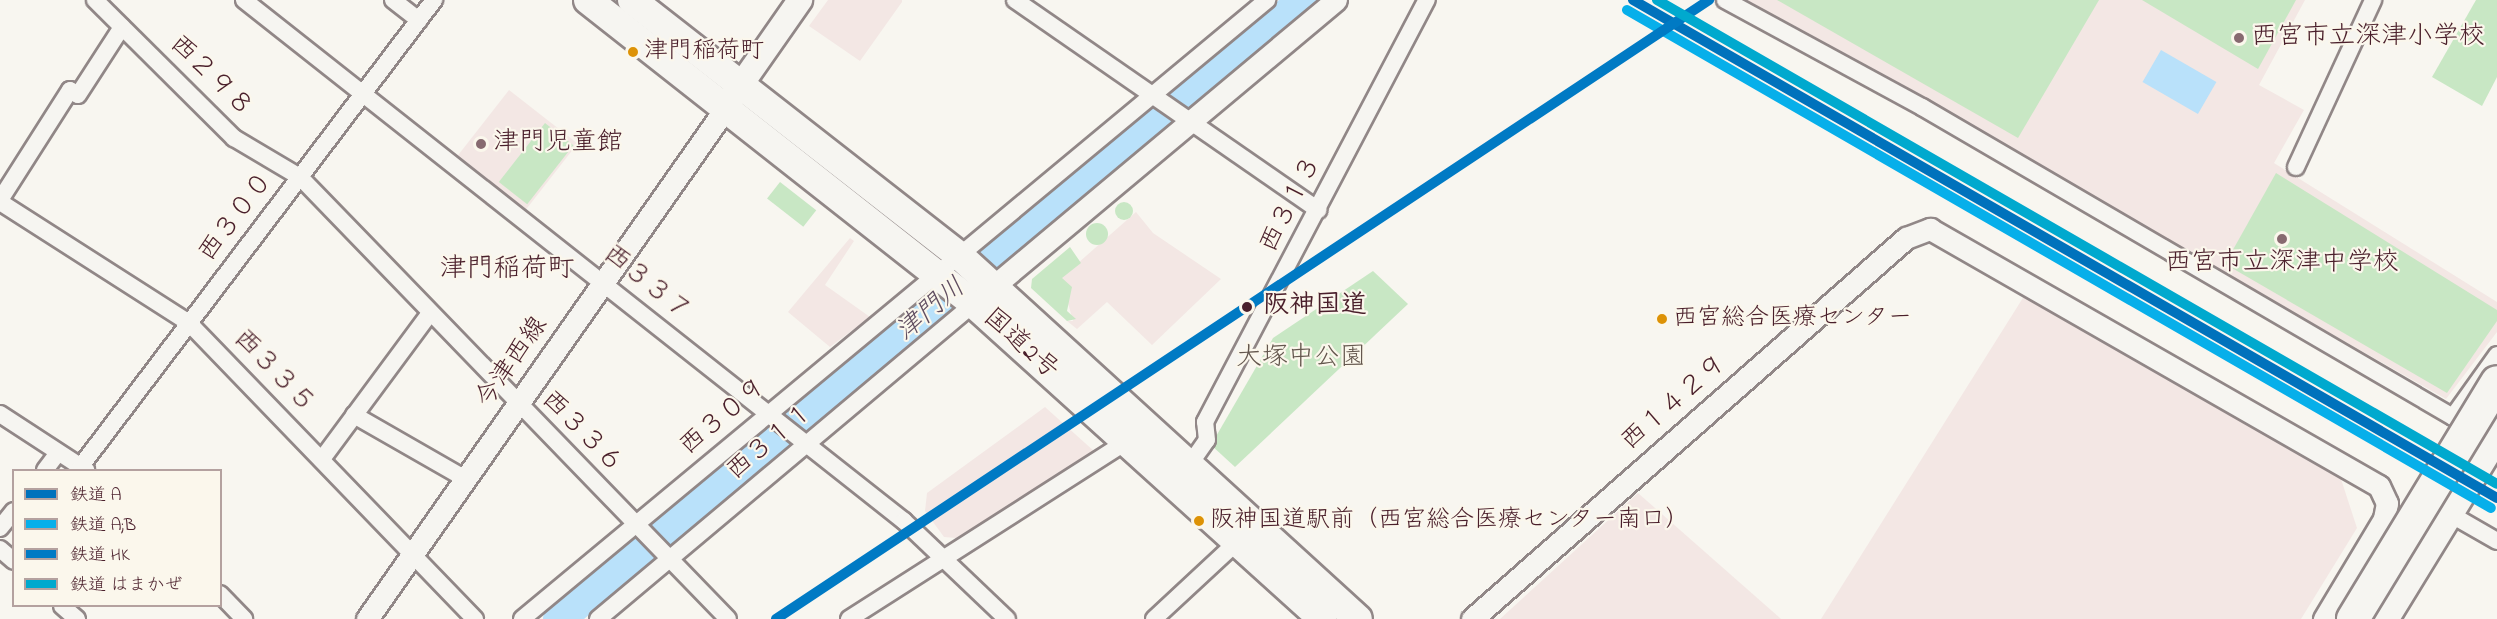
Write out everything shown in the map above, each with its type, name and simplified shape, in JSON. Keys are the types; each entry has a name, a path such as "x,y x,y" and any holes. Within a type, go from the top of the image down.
{"highway":[{"name":"国道2号","path":"588,0 732,97 952,268 1190,464 1358,619"},
{"name":"国道2号","path":"632,0 732,97"},
{"name":"国道2号","path":"981,292 1127,441 1323,619"},
{"path":"2353,619 2497,382"},
{"path":"2382,619 2497,430"}],"main road":[{"path":"732,97 800,0"}],"street":[{"name":"西２９８","path":"95,0 234,138 300,177"},
{"name":"西３３７","path":"244,0 362,95 603,282 802,443 904,521 942,562 1007,619"},
{"path":"393,0 419,20"},
{"name":"西３００","path":"83,468 189,323 434,0"},
{"path":"1015,0 1318,210"},
{"name":"西３０９","path":"522,619 636,525 772,418 1154,98 1267,0"},
{"path":"981,292 1185,120 1336,0"},
{"path":"1725,0 1922,107 2453,417 2497,355"},
{"path":"2296,167 2373,0"},
{"name":"西３１３","path":"1190,464 1207,440 1204,422 1427,2"},
{"path":"0,201 70,90 78,95 122,27"},
{"name":"今津西線","path":"367,619 732,97"},
{"name":"西３３６","path":"300,177 517,405 728,619"},
{"name":"西３３５","path":"0,201 189,323 475,619"},
{"name":"西１４２９","path":"1472,619 1906,238 1930,229 2379,486 2387,503 2384,519 2324,619"},
{"name":"西３１１","path":"598,619 672,560 802,443 981,292"},
{"path":"322,459 430,313"},
{"path":"2468,398 2497,415"},
{"path":"0,414 83,468"},
{"path":"354,415 464,478"},
{"path":"849,619 942,562 1127,441"},
{"path":"46,469 58,453"},
{"path":"0,528 12,513"},
{"path":"2391,619 2450,514 2497,541"},
{"path":"1154,619 1237,542"},
{"path":"0,549 12,559"},
{"path":"222,596 244,619"},
{"path":"63,607 77,619"}],"shaded area":[{"path":"828,0 902,0 902,2 860,61 809,26"},
{"name":"西宮市立深津中学校","path":"1745,0 2305,0 2259,85 2304,110 2274,163 2497,302 2497,332 2446,399"},
{"path":"509,90 578,144 525,211 457,157"},
{"path":"1136,212 1153,233 1221,279 1152,345 1107,302 1077,329 1067,321 1073,321 1061,278"},
{"path":"850,238 854,241 825,285 870,317 830,347 788,312"},
{"path":"2026,293 2340,476 2357,528 2301,619 1821,619"},
{"path":"1045,407 1095,452 956,538 944,537 925,511 927,493"},
{"path":"1638,493 1781,619 1500,619"}],"green space":[{"path":"1777,0 2099,0 2018,138"},
{"name":"西宮市立深津小学校","path":"2142,0 2296,0 2258,69"},
{"path":"2476,0 2497,0 2497,77 2482,106 2432,77"},
{"path":"545,123 573,145 527,204 499,182"},
{"path":"2276,173 2497,310 2497,321 2447,393 2225,264"},
{"path":"780,182 816,210 803,227 767,199"},
{"path":"1124,202 1130,205 1133,211 1130,217 1124,220 1118,217 1115,211 1118,205"},
{"path":"1097,223 1105,226 1108,234 1105,242 1097,245 1089,242 1086,234 1089,226"},
{"path":"1070,247 1081,263 1062,278 1072,287 1067,311 1076,319 1067,321 1031,288 1032,279"},
{"name":"大塚中公園","path":"1373,271 1408,304 1235,467 1211,445 1273,338"}],"water":[{"path":"2161,50 2216,82 2198,114 2142,82"}],"waterway":[{"name":"津門川","path":"559,619 1304,0"}],"rail line":[{"name":"A","path":"1633,0 2497,498"},
{"name":"はまかぜ","path":"1657,0 2497,484"},
{"name":"HK","path":"776,619 1709,0"},
{"name":"A;B","path":"1627,10 2491,508"}],"place":[{"name":"西宮市立深津小学校","path":"2239,38"},
{"name":"津門稲荷町","path":"633,52"},
{"name":"津門児童館","path":"481,144"},
{"name":"西宮市立深津中学校","path":"2282,239"},
{"name":"阪神国道","path":"1247,307"},
{"name":"西宮総合医療センター","path":"1662,319"},
{"name":"阪神国道駅前（西宮総合医療センター南口）","path":"1199,521"}],"district":[{"name":"津門稲荷町","path":"507,270"}]}
